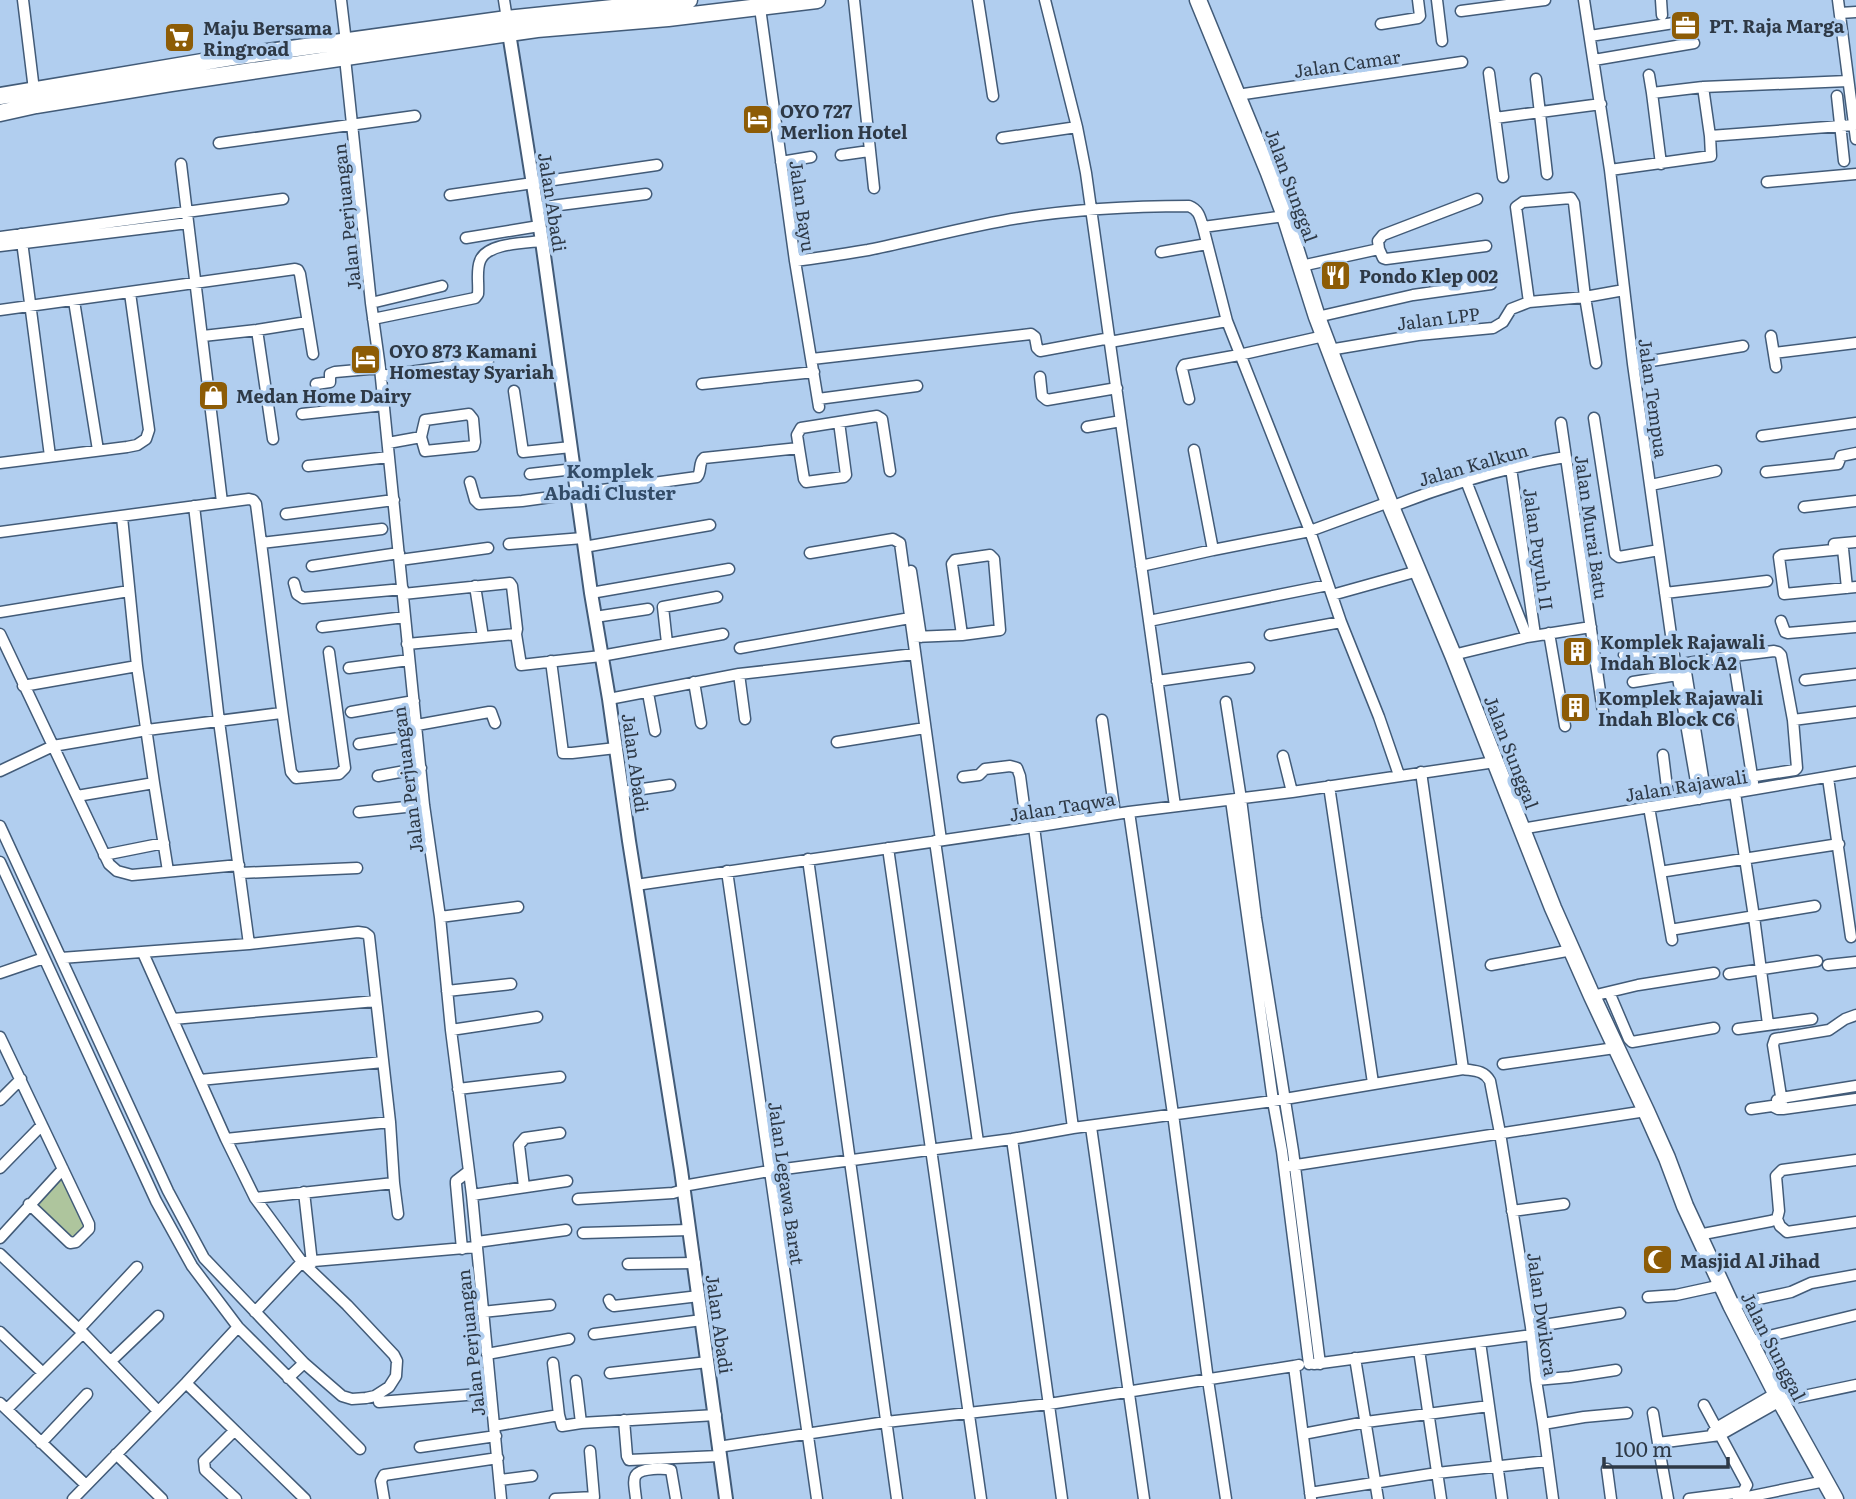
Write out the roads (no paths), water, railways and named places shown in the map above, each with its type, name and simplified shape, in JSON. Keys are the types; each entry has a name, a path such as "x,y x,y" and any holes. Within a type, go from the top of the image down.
{"main road":[{"path":"649,12 689,0"},
{"path":"0,113 345,50 508,26 649,12 760,8 817,0"},
{"name":"Jalan Sunggal","path":"1198,0 1285,216 1326,343 1572,950 1731,1305 1835,1499"},
{"path":"0,96 232,57 345,50"}],"street":[{"path":"23,0 34,90"},
{"name":"Jalan Perjuangan","path":"341,0 424,805 440,917 472,1195 501,1499"},
{"path":"504,0 508,26"},
{"path":"854,0 874,188"},
{"path":"978,0 993,96"},
{"path":"1045,0 1077,128 1092,209 1175,806"},
{"path":"1381,23 1418,18 1418,0"},
{"path":"1437,0 1443,41"},
{"path":"1461,11 1545,0"},
{"name":"Jalan Tempua","path":"1584,0 1601,104 1633,364 1673,649 1699,799"},
{"path":"1661,0 1662,15"},
{"path":"1838,0 1848,81 1854,99 1856,138"},
{"name":"Jalan Bayu","path":"760,8 795,261 819,403 917,386"},
{"path":"1840,13 1856,12"},
{"path":"1590,36 1693,20"},
{"name":"Jalan Abadi","path":"508,26 542,241 583,542 695,1263 726,1499"},
{"path":"1594,60 1694,43"},
{"name":"Jalan Camar","path":"1237,95 1462,62"},
{"path":"1489,73 1503,177"},
{"path":"1649,75 1661,164"},
{"path":"1536,79 1547,174"},
{"path":"1653,93 1703,87 1848,81"},
{"path":"1610,170 1710,157 1712,154 1703,87"},
{"path":"1837,96 1844,161"},
{"path":"1494,118 1601,104"},
{"path":"219,144 415,116"},
{"path":"1710,136 1854,125"},
{"path":"1002,138 1077,128"},
{"path":"841,155 869,151"},
{"path":"781,162 811,158"},
{"path":"181,164 222,502"},
{"path":"450,195 657,165"},
{"path":"1767,182 1856,174"},
{"path":"536,208 646,194"},
{"path":"1596,363 1585,297 1573,200 1570,198 1523,202 1518,205 1516,211 1529,302 1585,297 1625,290"},
{"path":"0,246 22,239 187,218 283,199"},
{"path":"1477,199 1383,235 1378,241 1379,248 1382,258 1386,259 1486,246"},
{"path":"795,261 870,250 1019,218 1092,209 1189,206 1198,211 1227,321 1310,531 1399,775"},
{"path":"1203,227 1285,216"},
{"path":"466,238 539,226"},
{"path":"0,237 22,239"},
{"path":"22,239 50,456"},
{"path":"373,319 475,298 478,294 480,258 484,253 494,247 542,241"},
{"path":"1161,252 1207,244"},
{"path":"1301,267 1379,248"},
{"path":"0,310 298,270 313,354"},
{"path":"1317,317 1413,295 1490,284"},
{"path":"371,303 442,286"},
{"path":"0,463 143,442 149,430 130,293"},
{"path":"74,300 98,450"},
{"name":"Jalan LPP","path":"1189,399 1182,369 1184,365 1326,343 1493,328 1503,323 1511,309 1529,302"},
{"path":"203,336 307,321"},
{"path":"812,359 1031,334 1035,337 1040,351 1227,321"},
{"path":"257,330 273,439"},
{"path":"1771,336 1776,367"},
{"path":"1774,353 1856,343"},
{"path":"1633,364 1743,346"},
{"path":"316,384 330,382 330,374 335,372 380,372 488,361"},
{"path":"702,384 814,372"},
{"path":"1040,377 1042,396 1047,400 1117,388"},
{"path":"513,391 523,452 571,447"},
{"path":"302,414 384,405"},
{"path":"469,414 472,417 474,446 427,452 421,438 425,420 469,414"},
{"path":"839,422 845,477 806,482 797,435 801,428 839,422 880,417 890,471"},
{"path":"1594,418 1615,554 1619,557 1659,550"},
{"path":"1087,427 1121,421"},
{"name":"Jalan Murai Batu","path":"1561,423 1604,719"},
{"path":"1762,436 1856,423"},
{"path":"388,443 421,438"},
{"path":"470,482 475,500 479,504 522,501 697,477 704,458 799,449"},
{"path":"1194,450 1213,550"},
{"path":"1766,472 1838,464 1842,455 1856,453"},
{"path":"308,466 389,457"},
{"name":"Jalan Kalkun","path":"1141,566 1310,531 1466,481 1565,457"},
{"name":"Jalan Puyuh II","path":"1511,468 1531,636"},
{"path":"530,474 574,470"},
{"path":"1651,485 1716,471"},
{"path":"1466,481 1531,636"},
{"path":"0,532 253,500 256,504 281,713 291,772 299,779 342,772 345,764 329,652"},
{"path":"286,514 394,500"},
{"path":"1804,507 1856,501"},
{"path":"194,506 249,944"},
{"path":"122,517 137,666 168,871"},
{"path":"509,544 583,542 710,525"},
{"path":"261,544 382,529"},
{"path":"810,553 893,539 898,541 910,618 917,637"},
{"path":"1785,550 1856,542"},
{"path":"312,566 488,548"},
{"path":"1843,550 1852,588 1784,594 1779,557 1843,550"},
{"path":"917,637 962,635 1000,630 992,556 955,560 952,564 962,635"},
{"path":"591,593 729,569"},
{"path":"912,571 917,637 915,654 978,1142"},
{"path":"1149,621 1330,590 1418,571"},
{"path":"1665,593 1767,581"},
{"path":"294,583 297,594 303,598 512,584 520,664 601,656 723,634"},
{"path":"475,586 483,637"},
{"path":"0,612 129,592"},
{"path":"667,643 663,607 717,597"},
{"path":"595,617 648,609"},
{"path":"322,627 405,617"},
{"path":"740,648 910,618"},
{"path":"1781,621 1784,632 1788,633 1856,626"},
{"path":"1270,635 1341,622"},
{"path":"1453,655 1531,636 1591,627"},
{"path":"1549,633 1564,726"},
{"path":"0,634 104,855 117,871 132,875 168,871 357,868"},
{"path":"407,644 516,635"},
{"path":"1624,655 1673,649"},
{"path":"1774,651 1780,653 1793,720 1795,770 1704,784 1685,666 1688,663 1733,656 1774,651"},
{"path":"609,699 739,674 915,654"},
{"path":"1733,656 1754,790"},
{"path":"349,668 409,660"},
{"path":"551,662 563,753 616,748"},
{"path":"23,686 137,666"},
{"path":"1157,681 1249,668"},
{"path":"739,674 745,719"},
{"path":"1805,680 1856,674"},
{"path":"1633,682 1677,675"},
{"path":"694,682 701,723"},
{"path":"648,692 655,731"},
{"path":"351,712 414,701"},
{"path":"1226,702 1251,919 1285,1099 1289,1166 1314,1364"},
{"path":"359,744 489,712 495,723"},
{"path":"1793,720 1856,712"},
{"path":"0,771 53,746 147,730 281,713"},
{"path":"1102,720 1115,814"},
{"path":"837,741 925,728"},
{"path":"1663,755 1669,804"},
{"path":"1283,756 1292,792"},
{"name":"Jalan Taqwa","path":"636,885 1115,814 1292,792 1494,762"},
{"path":"963,777 979,775 985,769 1010,765 1017,768 1020,776 1030,828 1073,1128"},
{"path":"378,776 421,768"},
{"path":"578,1199 673,1193 683,1188 769,1171 1273,1101 1463,1069 1421,772"},
{"name":"Jalan Rajawali","path":"1521,829 1856,772"},
{"path":"1828,778 1851,937"},
{"path":"77,796 154,783"},
{"path":"622,792 670,785"},
{"path":"1329,786 1373,1083"},
{"path":"1735,793 1769,1024"},
{"path":"359,812 424,805"},
{"path":"1649,807 1672,940"},
{"path":"1129,812 1226,1499"},
{"path":"0,826 168,1191 204,1258 304,1363 342,1396 352,1399 374,1396 389,1387 396,1377 397,1361 391,1349 307,1263 255,1198 143,953"},
{"path":"104,855 164,843"},
{"path":"1666,871 1839,844"},
{"path":"888,848 981,1499"},
{"path":"808,859 897,1499"},
{"path":"0,862 156,1201 192,1266 238,1327 360,1449"},
{"name":"Jalan Legawa Barat","path":"727,871 817,1499"},
{"path":"15,895 28,888"},
{"path":"1676,929 1815,906"},
{"path":"440,917 518,907"},
{"path":"61,958 365,933 369,938 398,1214"},
{"path":"1491,965 1572,950"},
{"path":"0,973 44,958"},
{"path":"1729,974 1817,961"},
{"path":"1828,965 1856,962"},
{"path":"1592,996 1638,985 1714,973"},
{"path":"1261,980 1273,1101 1289,1166"},
{"path":"447,991 510,984"},
{"path":"1609,992 1632,1042 1714,1028"},
{"path":"173,1019 376,1001"},
{"path":"1778,1107 1781,1098 1773,1045 1775,1039 1829,1030 1856,1015"},
{"path":"451,1030 537,1017"},
{"path":"1738,1029 1812,1019"},
{"path":"76,1026 90,1020"},
{"path":"0,1038 89,1224 89,1229 76,1242 70,1243 29,1204"},
{"path":"1503,1064 1615,1048"},
{"path":"200,1080 383,1062"},
{"name":"Jalan Dwikora","path":"1463,1069 1482,1072 1490,1081 1531,1331 1535,1380 1552,1499"},
{"path":"458,1089 559,1077"},
{"path":"0,1100 21,1079"},
{"path":"1781,1098 1856,1086"},
{"path":"1751,1109 1856,1099"},
{"path":"1289,1166 1646,1111"},
{"path":"226,1139 390,1122"},
{"path":"0,1168 42,1125"},
{"path":"1091,1127 1144,1499"},
{"path":"524,1187 519,1145 521,1142 525,1138 560,1133"},
{"path":"1012,1139 1062,1499"},
{"path":"1856,1160 1778,1172 1776,1176 1779,1211 1777,1219 1787,1232 1856,1222"},
{"path":"0,1238 63,1169"},
{"path":"462,1249 456,1181 469,1171"},
{"path":"472,1195 567,1181"},
{"path":"255,1198 394,1183"},
{"path":"304,1192 307,1263"},
{"path":"1512,1211 1564,1204"},
{"path":"1698,1235 1777,1219"},
{"path":"255,1312 307,1263 462,1249 566,1230"},
{"path":"583,1233 689,1230"},
{"path":"0,1254 81,1331 158,1411"},
{"path":"192,1266 204,1258"},
{"path":"628,1264 695,1263"},
{"path":"86,1485 3,1406 43,1373 137,1267"},
{"path":"1731,1305 1791,1292 1811,1283 1856,1275"},
{"path":"1648,1297 1676,1295 1722,1285"},
{"path":"609,1300 614,1306 699,1296"},
{"path":"482,1312 550,1305"},
{"path":"624,1420 629,1460 719,1451 886,1422 1049,1404 1294,1366 1480,1342 1620,1313"},
{"path":"1751,1342 1856,1315"},
{"path":"111,1361 158,1316"},
{"path":"594,1334 702,1320"},
{"path":"73,1499 238,1327"},
{"path":"0,1332 43,1373"},
{"path":"487,1354 569,1339"},
{"path":"1480,1342 1502,1499"},
{"path":"1419,1350 1441,1499"},
{"path":"1355,1358 1378,1499"},
{"path":"610,1373 708,1362"},
{"path":"288,1377 304,1363"},
{"path":"553,1363 562,1426 716,1415"},
{"path":"1294,1366 1311,1496 1437,1473 1548,1461"},
{"path":"1535,1380 1616,1370"},
{"path":"576,1381 581,1423"},
{"path":"186,1383 305,1499"},
{"path":"1658,1443 1715,1433 1778,1397 1856,1385"},
{"path":"379,1402 491,1393"},
{"path":"41,1443 87,1394"},
{"path":"1689,1499 1743,1492 1746,1487 1746,1482 1715,1433 1704,1405"},
{"path":"1303,1434 1366,1422 1489,1406"},
{"path":"1543,1424 1627,1413"},
{"path":"1653,1413 1668,1499"},
{"path":"420,1447 559,1415"},
{"path":"234,1431 203,1465 236,1499"},
{"path":"555,1499 594,1497 590,1451"},
{"path":"116,1454 162,1499"},
{"path":"384,1499 380,1481 384,1475 498,1458"},
{"path":"636,1499 636,1474 641,1470 667,1468 673,1474 676,1499"},
{"path":"1607,1469 1611,1499"},
{"path":"500,1480 532,1476"},
{"path":"1738,1499 1825,1481"}],"place":[{"name":"PT. Raja Marga","path":"1686,25"},
{"name":"Maju Bersama Ringroad","path":"180,37"},
{"name":"OYO 727 Merlion Hotel","path":"757,120"},
{"name":"Pondo Klep 002","path":"1336,275"},
{"name":"OYO 873 Kamani Homestay Syariah","path":"366,360"},
{"name":"Medan Home Dairy","path":"213,395"},
{"name":"Komplek Rajawali Indah Block A2","path":"1577,651"},
{"name":"Komplek Rajawali Indah Block C6","path":"1575,707"},
{"name":"Masjid Al Jihad","path":"1657,1260"}],"district":[{"name":"Komplek Abadi Cluster","path":"610,481"}]}
